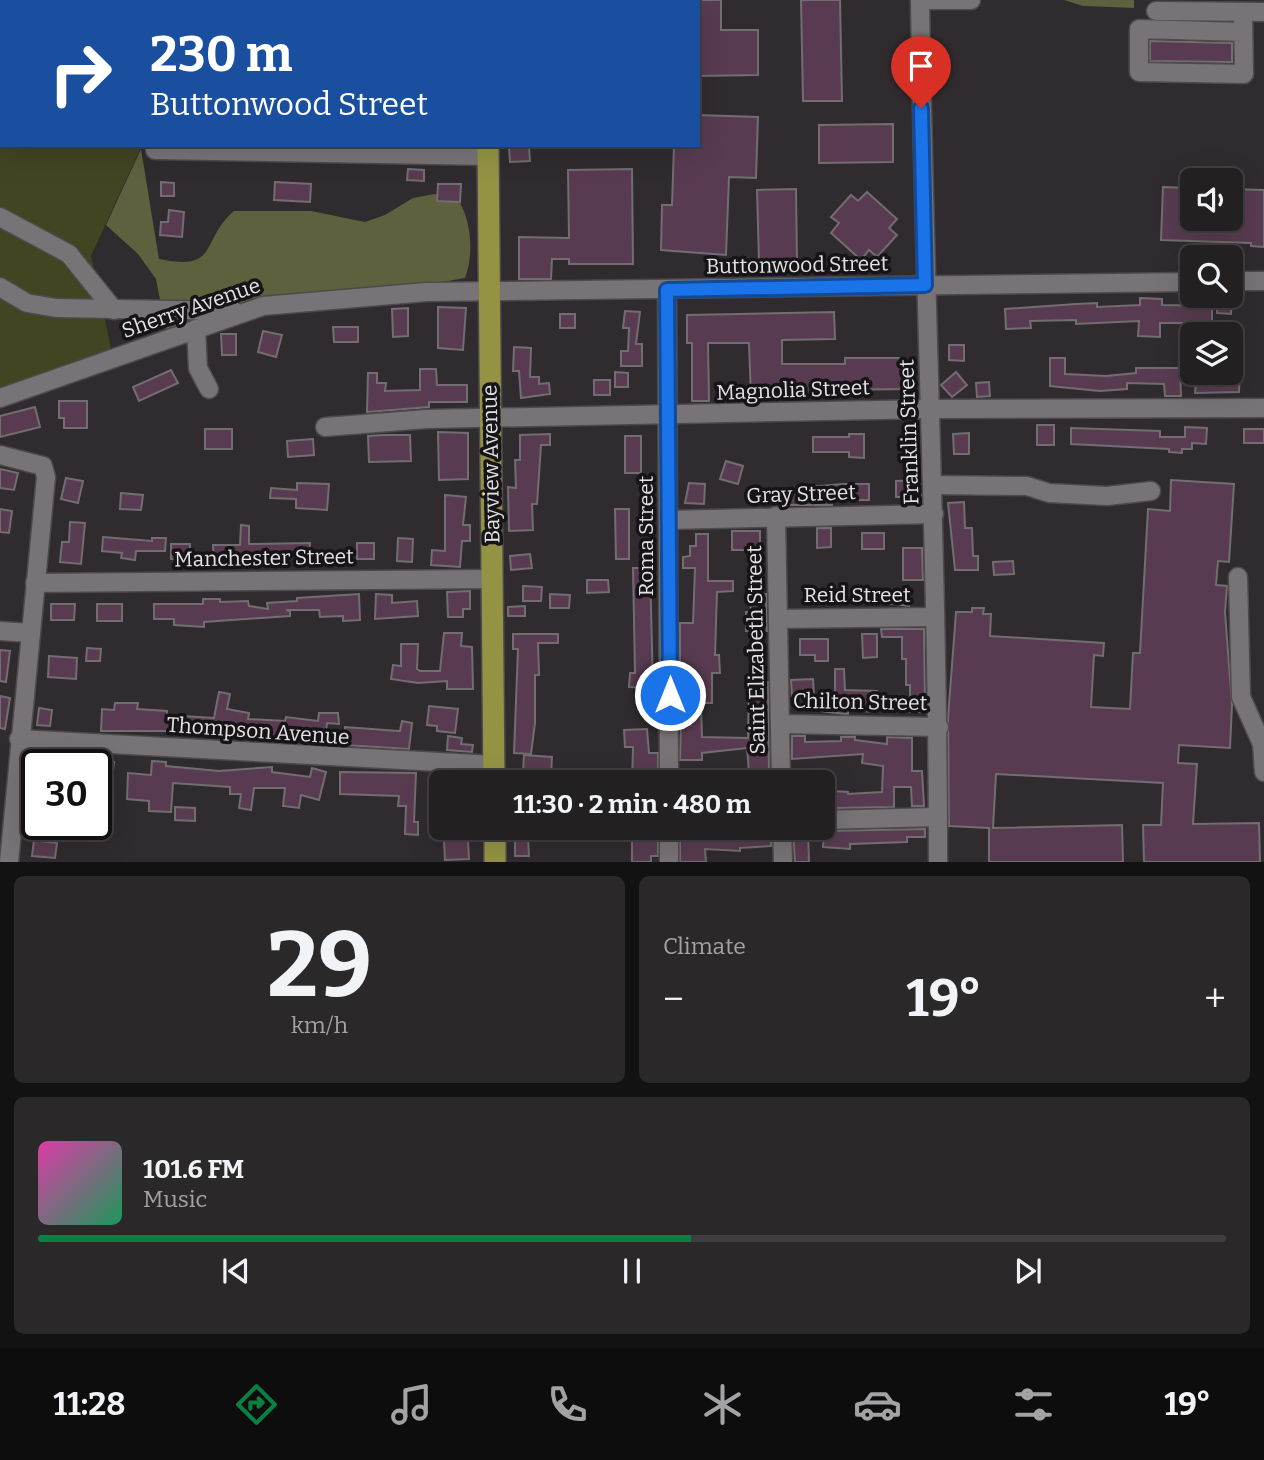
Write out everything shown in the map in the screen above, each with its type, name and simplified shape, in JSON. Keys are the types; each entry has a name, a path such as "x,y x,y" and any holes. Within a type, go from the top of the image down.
{"main road":[{"name":"Bayview Avenue","path":"488,150 494,770"},
{"path":"495,840 495,862"}],"street":[{"path":"920,0 971,0"},
{"name":"Franklin Street","path":"920,0 925,285 934,485 939,727 938,862"},
{"path":"1156,11 1264,12"},
{"path":"1243,12 1244,74 1139,72 1139,29 1243,32"},
{"path":"155,150 488,150"},
{"path":"0,217 69,254 114,310"},
{"path":"1243,281 1264,281"},
{"name":"Buttonwood Street","path":"488,291 1180,282"},
{"path":"0,287 27,303 44,306 248,312"},
{"name":"Roma Street","path":"667,290 669,770"},
{"name":"Sherry Avenue","path":"0,398 248,312 292,301 426,292 488,291"},
{"path":"196,330 198,368 209,389"},
{"name":"Magnolia Street","path":"325,427 427,419 931,410 1264,408"},
{"path":"0,455 34,462 45,470 19,739 8,792 9,862"},
{"path":"934,485 1027,486 1049,493 1108,496 1151,491"},
{"name":"Gray Street","path":"669,520 934,514"},
{"name":"Saint Elizabeth Street","path":"776,516 781,770"},
{"path":"1238,577 1241,697 1262,744 1264,772"},
{"name":"Manchester Street","path":"35,583 492,579"},
{"name":"Reid Street","path":"779,619 936,617"},
{"path":"0,631 31,633"},
{"name":"Chilton Street","path":"780,724 939,727"},
{"name":"Thompson Avenue","path":"19,739 440,770"},
{"path":"835,820 938,817"},
{"path":"668,840 669,862"},
{"path":"782,840 783,862"}],"green space":[{"path":"1064,0 1134,0 1134,8 1083,6"},
{"path":"0,147 141,147 91,256 113,357 0,390"},
{"path":"141,149 159,259 178,262 201,257 234,211 311,211 365,222 385,215 413,198 434,194 456,197 465,215 470,237 470,259 465,278 295,308 167,336 156,279 138,254 106,225"}],"building":[{"path":"700,0 721,0 721,30 758,30 758,75 700,76"},
{"path":"801,0 840,0 842,101 803,101"},
{"path":"1150,41 1232,43 1232,62 1150,61"},
{"path":"700,115 758,117 756,178 729,177 726,255 661,250 662,205 672,205 674,147 700,147"},
{"path":"893,124 893,162 819,163 819,125"},
{"path":"529,147 530,161 510,162 509,148"},
{"path":"408,169 424,170 424,181 407,180"},
{"path":"632,169 633,264 569,264 569,259 552,259 551,279 519,279 519,237 569,238 568,170"},
{"path":"161,182 174,183 174,196 161,196"},
{"path":"275,182 311,184 310,202 274,200"},
{"path":"438,184 461,184 460,202 437,201"},
{"path":"1163,187 1180,188 1180,231 1243,231 1243,189 1264,190 1264,247 1251,246 1251,243 1161,240"},
{"path":"796,189 797,261 759,261 757,190"},
{"path":"867,192 897,219 889,228 897,235 877,257 869,250 861,260 831,233 839,223 831,217 851,195 858,201"},
{"path":"169,210 184,212 182,237 160,235 161,222 168,222"},
{"path":"1140,298 1162,299 1162,305 1180,305 1180,308 1212,308 1212,322 1160,323 1160,337 1138,336 1139,321 1076,324 1076,320 1030,321 1031,328 1006,329 1005,309 1097,303 1097,307 1140,305"},
{"path":"438,307 466,308 463,350 438,348"},
{"path":"408,308 408,336 393,337 392,309"},
{"path":"1217,308 1231,308 1231,314 1217,313"},
{"path":"625,311 640,312 636,344 642,344 642,366 621,366 621,351 628,351 629,328 623,328"},
{"path":"834,312 835,339 782,340 782,364 845,364 845,358 904,358 904,389 835,390 835,396 751,397 749,343 708,343 709,401 692,401 692,343 687,343 687,315"},
{"path":"560,314 575,314 575,328 560,328"},
{"path":"333,327 358,327 358,342 334,342"},
{"path":"263,331 282,335 276,357 258,352"},
{"path":"221,334 236,334 236,355 222,355"},
{"path":"949,345 964,345 964,361 949,360"},
{"path":"514,347 531,348 530,377 539,377 539,384 549,383 550,394 521,398 519,371 513,371"},
{"path":"1050,358 1065,358 1065,374 1106,376 1136,373 1136,368 1180,368 1181,396 1165,396 1164,384 1127,383 1127,389 1100,391 1050,386"},
{"path":"420,369 436,369 437,385 467,385 467,402 429,402 429,407 367,412 368,373 377,373 377,383 386,383 385,391 420,390"},
{"path":"171,370 178,383 139,401 133,387"},
{"path":"615,372 628,373 628,387 615,387"},
{"path":"956,372 967,385 952,397 941,385"},
{"path":"594,380 610,380 610,395 594,395"},
{"path":"989,382 990,396 977,397 976,383"},
{"path":"1196,385 1239,385 1239,392 1195,393"},
{"path":"59,401 87,401 87,428 64,428 64,418 59,418"},
{"path":"35,407 40,427 0,437 0,416"},
{"path":"1037,425 1054,425 1054,445 1037,445"},
{"path":"1185,427 1207,428 1206,444 1192,443 1192,449 1182,449 1182,453 1169,452 1169,449 1071,444 1071,428 1160,431 1160,437 1185,437"},
{"path":"205,429 232,429 232,449 205,449"},
{"path":"1244,429 1264,429 1264,443 1244,443"},
{"path":"438,432 468,433 468,479 439,480"},
{"path":"969,433 969,454 954,454 953,434"},
{"path":"550,434 550,445 541,445 537,504 532,504 533,530 509,531 508,487 516,488 515,460 520,460 520,435"},
{"path":"849,434 864,434 864,458 849,457 849,452 813,452 813,437 849,437"},
{"path":"410,435 411,461 369,462 368,436"},
{"path":"625,436 641,436 641,473 625,473"},
{"path":"313,439 314,455 288,457 287,441"},
{"path":"726,461 743,466 738,484 720,479"},
{"path":"0,469 18,473 14,490 0,488"},
{"path":"66,478 83,481 78,503 61,499"},
{"path":"920,480 921,497 896,497 896,481"},
{"path":"1171,480 1234,484 1229,562 1218,561 1216,585 1227,586 1225,612 1232,705 1230,748 1179,745 1178,763 1197,764 1193,824 1259,823 1260,862 1144,862 1143,825 1161,825 1163,783 996,774 993,828 1122,825 1123,862 989,862 989,828 949,826 948,718 956,612 972,612 972,608 984,608 983,614 991,614 990,636 1104,643 1103,656 1094,655 1091,707 1130,709 1133,653 1140,653 1148,509 1170,511"},
{"path":"297,483 329,484 327,510 296,508 296,499 270,498 271,488 297,490"},
{"path":"689,483 705,484 704,504 685,503"},
{"path":"869,484 869,500 831,500 832,505 786,505 786,489"},
{"path":"121,493 143,495 141,510 120,509"},
{"path":"445,495 466,497 463,525 470,525 470,541 462,541 460,567 431,565 432,550 445,551"},
{"path":"964,502 965,528 972,528 973,556 978,556 978,570 955,570 948,503"},
{"path":"0,509 12,511 9,533 0,532"},
{"path":"615,509 629,509 629,559 616,559"},
{"path":"70,522 85,523 81,564 60,562 62,542 69,542"},
{"path":"241,525 249,526 249,544 310,543 309,559 229,557 229,560 214,560 213,545 240,545"},
{"path":"817,528 831,528 831,547 817,548"},
{"path":"732,531 760,531 760,546 751,546 751,550 732,550"},
{"path":"862,533 884,533 884,549 862,549"},
{"path":"696,534 708,534 708,581 733,581 733,591 717,592 715,655 719,655 720,673 712,673 712,703 701,703 702,737 748,738 749,683 768,682 769,770 749,770 747,748 702,753 702,760 680,760 681,721 688,721 687,703 680,704 680,623 693,623 695,568 683,568 683,557 690,556 690,546 696,546"},
{"path":"103,537 152,541 152,538 166,538 165,551 136,551 135,560 121,558 122,553 102,551"},
{"path":"398,538 413,539 412,562 397,561"},
{"path":"357,543 374,543 374,559 357,559"},
{"path":"171,544 190,544 190,560 171,559"},
{"path":"903,548 922,548 923,580 903,580"},
{"path":"530,554 532,568 511,570 510,556"},
{"path":"1013,561 1014,574 994,575 993,562"},
{"path":"633,568 650,568 653,688 629,687 630,673 635,673"},
{"path":"587,580 608,580 609,592 587,593"},
{"path":"523,586 542,587 541,601 523,601"},
{"path":"470,591 470,609 463,609 463,617 448,617 447,592"},
{"path":"908,592 909,606 886,603 886,593"},
{"path":"359,594 360,620 343,621 343,616 320,617 319,610 286,610 290,611 290,616 204,622 204,627 174,625 174,619 154,619 154,604 203,604 203,599 220,599 220,602 248,601 249,606 268,609 267,603 297,601 297,598"},
{"path":"376,594 392,595 392,603 417,601 418,616 375,619"},
{"path":"550,594 570,595 569,608 550,608"},
{"path":"766,594 767,631 746,631 746,612 751,612 750,595"},
{"path":"51,604 75,604 74,620 51,620"},
{"path":"97,604 122,604 122,621 97,621"},
{"path":"525,606 525,616 508,616 508,607"},
{"path":"881,629 924,629 925,712 910,712 910,685 906,685 906,659 902,659 902,637 882,637"},
{"path":"444,633 462,633 461,646 472,647 473,689 447,689 447,681 418,683 391,679 393,665 401,666 401,644 418,644 417,669 440,671"},
{"path":"513,634 558,634 558,643 538,643 539,675 535,675 535,723 531,754 514,753 518,649 513,649"},
{"path":"862,634 877,634 877,657 863,658"},
{"path":"800,639 828,639 828,661 815,661 815,655 800,655"},
{"path":"87,648 101,649 100,661 86,661"},
{"path":"0,650 10,651 6,682 0,681"},
{"path":"49,656 77,658 76,679 48,677"},
{"path":"835,669 844,669 845,690 877,691 875,712 848,710 848,714 845,714 821,711 821,698 835,699"},
{"path":"813,679 814,697 792,698 791,680"},
{"path":"219,692 230,694 227,709 249,713 248,719 285,721 286,717 318,721 319,713 338,713 339,724 327,723 325,740 191,731 101,731 102,709 114,710 115,703 138,703 137,709 167,711 167,715 214,718"},
{"path":"0,696 10,698 5,729 0,728"},
{"path":"429,706 458,709 455,733 437,731 437,726 427,725"},
{"path":"39,708 52,710 50,726 37,725"},
{"path":"402,721 412,723 409,749 344,745 345,727 400,731"},
{"path":"647,729 649,753 658,753 658,770 632,770 633,747 625,747 624,730"},
{"path":"448,736 462,738 461,744 473,745 472,752 447,750"},
{"path":"792,736 805,736 805,742 841,741 841,737 855,737 855,740 887,744 887,737 912,738 912,771 922,771 924,806 912,806 911,787 894,787 894,807 835,808 835,791 848,794 882,792 883,766 862,763 863,754 792,759"},
{"path":"524,755 552,757 551,770 523,770"},
{"path":"152,761 166,762 166,766 219,771 272,767 272,772 310,777 312,768 326,772 319,800 301,795 299,808 283,806 285,788 254,788 251,810 239,808 241,794 230,794 230,787 173,783 171,812 149,811 149,801 127,799 128,773 151,775"},
{"path":"340,772 416,773 414,822 418,822 418,835 405,834 406,806 398,806 399,796 340,794"},
{"path":"175,807 195,808 195,821 175,820"},
{"path":"925,829 925,837 907,837 907,842 850,844 850,849 823,847 823,840 835,840 835,831"},
{"path":"34,840 57,843 55,858 32,856"},
{"path":"468,840 469,859 445,860 444,841"},
{"path":"515,840 528,840 529,856 515,856"},
{"path":"632,840 658,840 658,856 651,856 651,862 632,862"},
{"path":"680,840 771,840 771,846 740,848 740,851 705,849 706,862 680,862"},
{"path":"794,840 808,840 809,862 795,862"}],"route":[{"path":"670,695 667,290 925,285 921,108"}]}
